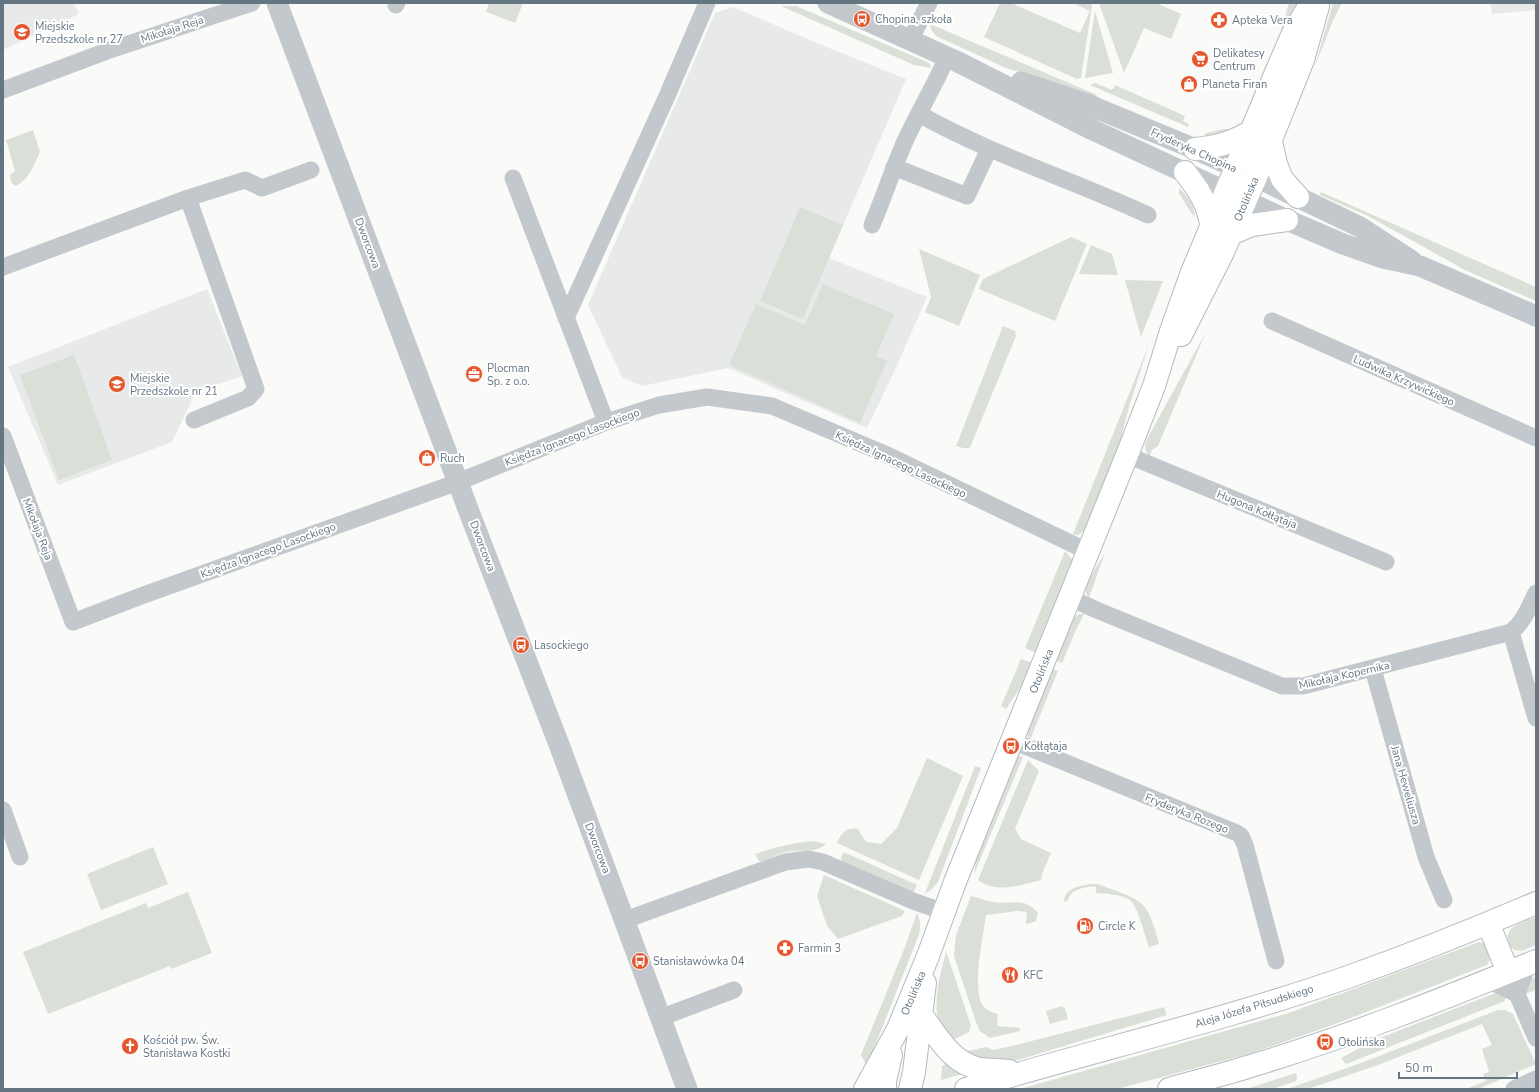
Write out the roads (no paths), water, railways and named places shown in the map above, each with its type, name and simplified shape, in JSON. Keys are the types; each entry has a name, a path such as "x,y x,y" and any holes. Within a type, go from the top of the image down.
{"main road":[{"name":"Otolińska","path":"865,1089 898,1029 1128,455 1154,386 1194,312 1222,230 1236,196 1236,169 1250,132 1293,33 1311,3"},
{"name":"Otolińska","path":"1236,196 1256,177 1303,60 1319,3"},
{"path":"1195,149 1211,148 1232,142 1250,132"},
{"path":"1270,141 1282,179 1298,198"},
{"path":"1184,172 1198,190 1222,230 1287,220"},
{"name":"Aleja Józefa Piłsudskiego","path":"966,1089 1230,1014 1344,978 1459,936 1536,903"},
{"path":"1488,923 1508,972"},
{"name":"Otolińska","path":"910,1089 914,1072 928,956"},
{"path":"1169,1089 1253,1066 1325,1042 1418,1008 1532,962"},
{"name":"Otolińska","path":"921,1014 947,1050 963,1062 980,1069 1022,1072"},
{"name":"Otolińska","path":"885,1089 885,1081 898,1029"}],"street":[{"name":"Mikołaja Reja","path":"3,90 106,51 252,3"},
{"name":"Dworcowa","path":"277,3 625,920 687,1089"},
{"path":"566,318 667,96 707,3"},
{"name":"Fryderyka Chopina","path":"828,3 952,59 1093,130 1287,220 1343,244 1376,256 1420,266 1536,316"},
{"path":"910,40 929,3"},
{"path":"872,225 894,167 919,114 952,59"},
{"name":"Fryderyka Chopina","path":"952,59 1084,103 1195,149 1360,228 1388,244 1420,266"},
{"path":"919,114 939,126 989,149 1107,196 1148,215"},
{"path":"894,167 967,196 989,149"},
{"path":"3,267 188,198 245,180 262,188 311,170"},
{"path":"513,178 606,422"},
{"path":"188,198 256,389 248,398 194,420"},
{"name":"Ludwika Krzywickiego","path":"1272,321 1536,438"},
{"name":"Księdza Ignacego Lasockiego","path":"73,622 458,482 606,422 659,405 707,397 772,406 885,454 1089,552"},
{"name":"Mikołaja Reja","path":"3,436 73,622"},
{"name":"Hugona Kołłątaja","path":"1128,455 1386,562"},
{"path":"1536,593 1518,627 1511,632 1536,718"},
{"name":"Mikołaja Kopernika","path":"1070,598 1282,686 1303,686 1511,632"},
{"name":"Jana Heweliusza","path":"1373,669 1426,858 1444,900"},
{"name":"Fryderyka Rozego","path":"1013,741 1237,833 1241,836 1246,845 1276,962"},
{"path":"3,810 20,857"},
{"path":"625,920 770,867 799,859 809,859 823,862 913,901 944,912"},
{"path":"1517,994 1532,962"},
{"path":"1488,980 1517,994 1536,1038"},
{"path":"660,1018 734,990"},
{"path":"1514,1089 1536,1079"}],"place":[{"name":"Chopina, szkoła","path":"862,19"},
{"name":"Apteka Vera","path":"1219,20"},
{"name":"Miejskie Przedszkole nr 27","path":"22,32"},
{"name":"Delikatesy Centrum","path":"1200,59"},
{"name":"Planeta Firan","path":"1189,84"},
{"name":"Plocman Sp. z o.o.","path":"474,374"},
{"name":"Miejskie Przedszkole nr 21","path":"117,384"},
{"name":"Ruch","path":"427,458"},
{"name":"Lasockiego","path":"521,645"},
{"name":"Kołłątaja","path":"1011,746"},
{"name":"Circle K","path":"1085,926"},
{"name":"Farmin 3","path":"785,948"},
{"name":"Stanisławówka 04","path":"640,961"},
{"name":"KFC","path":"1010,975"},
{"name":"Otolińska","path":"1325,1042"},
{"name":"Kościół pw. Św. Stanisława Kostki","path":"130,1046"}]}
